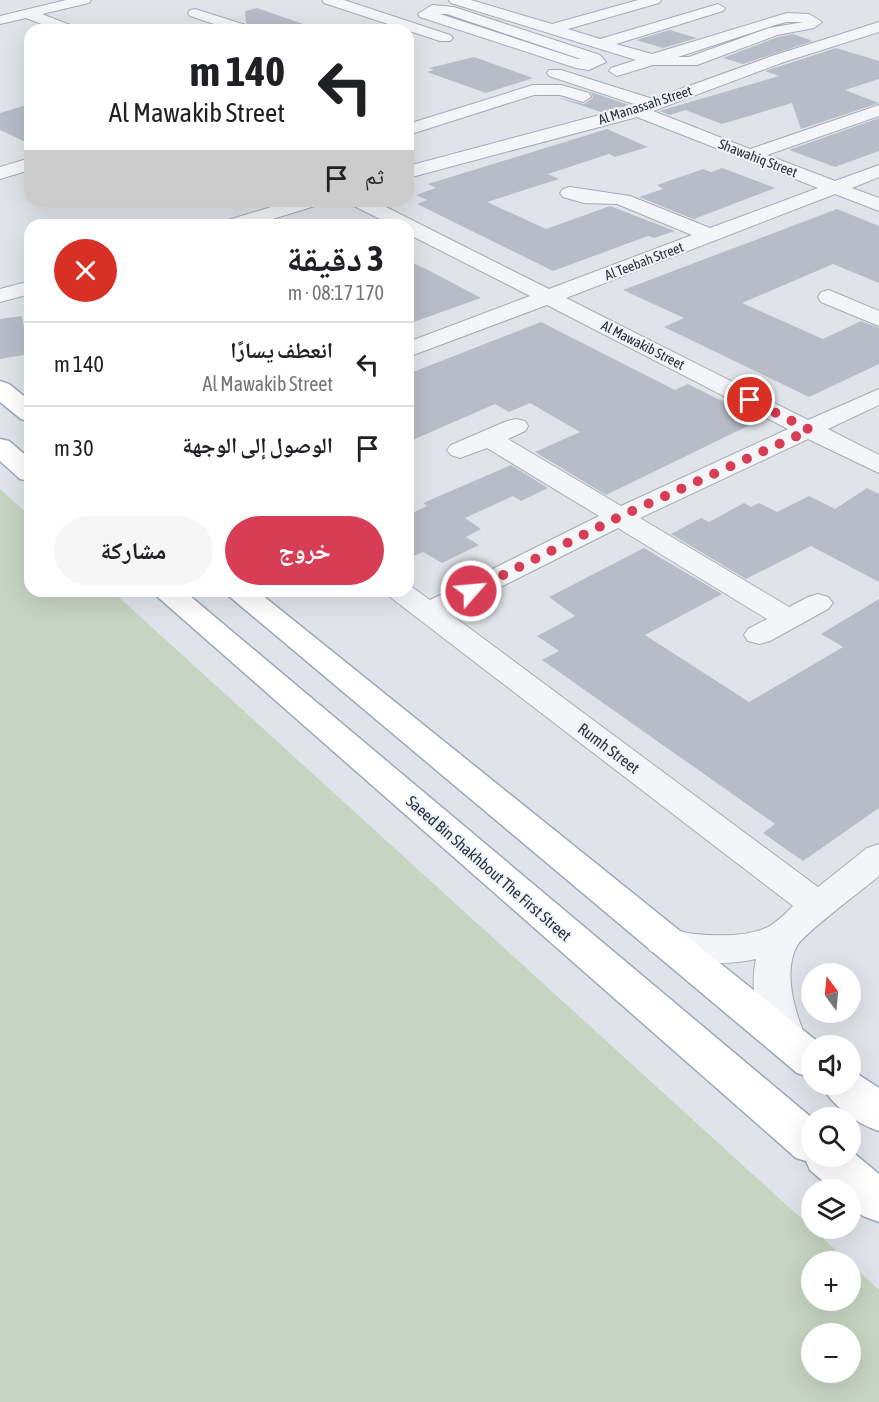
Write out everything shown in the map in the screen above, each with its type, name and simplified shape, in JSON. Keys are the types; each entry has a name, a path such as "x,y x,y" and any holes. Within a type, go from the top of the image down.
{"main road":[{"path":"0,447 24,468"},
{"name":"Saeed Bin Shakhbout The First Street","path":"173,597 801,1135"},
{"path":"245,597 799,1051"},
{"path":"856,1095 879,1113"},
{"path":"839,1167 879,1202"}],"street":[{"path":"0,20 84,0"},
{"path":"329,0 402,24"},
{"path":"456,0 654,60 691,62 774,31 815,22 795,16 770,22 654,60 618,71"},
{"path":"552,29 654,0"},
{"path":"690,0 770,22"},
{"path":"748,16 783,5 804,2"},
{"path":"598,44 718,8"},
{"path":"596,63 598,60 594,58 449,10 432,9 424,14 576,63 596,63 639,79"},
{"path":"195,13 228,24"},
{"path":"28,14 56,24"},
{"name":"Al Manassah Street","path":"414,170 516,141 640,110 840,38 879,27"},
{"path":"414,28 463,44"},
{"path":"840,38 869,47"},
{"path":"542,69 640,110"},
{"path":"660,86 683,94"},
{"path":"414,128 541,89 561,90 640,110"},
{"name":"Shawahiq Street","path":"640,110 879,205"},
{"path":"750,155 875,114"},
{"path":"0,173 24,166"},
{"name":"Al Teebah Street","path":"414,348 879,171"},
{"path":"570,193 588,200 609,197 623,200 710,235"},
{"path":"252,219 291,207"},
{"name":"Al Mawakib Street","path":"371,207 395,219"},
{"name":"Al Mawakib Street","path":"414,229 879,465"},
{"path":"4,295 24,289"},
{"path":"4,295 24,307"},
{"path":"830,297 879,320"},
{"path":"429,612 617,518 879,396"},
{"path":"460,450 516,426"},
{"path":"489,438 617,518 788,619"},
{"name":"Rumh Street","path":"408,597 818,905"},
{"path":"759,635 818,603"},
{"path":"663,941 693,948 724,949 754,945 781,937 879,857"},
{"path":"781,937 773,961 771,986 776,1014 799,1051"}],"green space":[{"path":"0,489 24,511 24,597 119,597 801,1218 801,1239 824,1239 837,1251 801,1251 801,1311 861,1311 861,1273 879,1290 879,1402 0,1402"}],"building":[{"path":"257,8 303,24 248,24 245,11"},
{"path":"670,30 697,38 663,48 636,40"},
{"path":"793,34 813,41 743,64 723,58 778,37"},
{"path":"836,48 879,61 879,79 845,90 879,103 801,129 792,103 722,124 685,110 670,115 659,111 779,76 765,71"},
{"path":"474,57 533,78 486,93 427,72 434,70 429,68"},
{"path":"591,92 629,105 601,112 556,97 584,104 593,98"},
{"path":"24,106 24,141 0,130 0,113"},
{"path":"879,118 879,151 835,167 789,150"},
{"path":"607,129 648,147 615,157 609,154 548,174 559,179 487,202 546,229 610,206 675,231 654,238 648,236 553,271 417,204 427,200 416,195 436,188 428,184"},
{"path":"722,168 775,188 694,219 700,222 639,197 663,189 657,185 703,169 711,172"},
{"path":"837,209 879,226 879,283 833,264 742,303 823,339 861,321 879,328 879,364 809,397 664,327 684,318 623,290"},
{"path":"414,264 428,270 481,298 414,322"},
{"path":"22,316 24,355 0,359 0,319"},
{"path":"541,322 675,390 688,384 760,420 606,495 535,452 580,432 530,403 509,412 495,404 414,439 414,372"},
{"path":"511,465 548,488 521,501 513,496 465,518 481,529 466,537 479,545 442,563 423,552 414,556 414,512 427,506 423,503"},
{"path":"867,488 879,494 879,582 811,546 746,579 671,534 701,518 709,522 744,503 751,507 759,503 777,512 809,496 835,509"},
{"path":"644,548 722,594 645,635 749,702 843,647 821,634 879,599 879,808 803,861 763,833 775,824 542,660 559,651 537,636 575,616 549,597"}],"route":[{"path":"471,591 617,518 810,430 750,400"}]}
